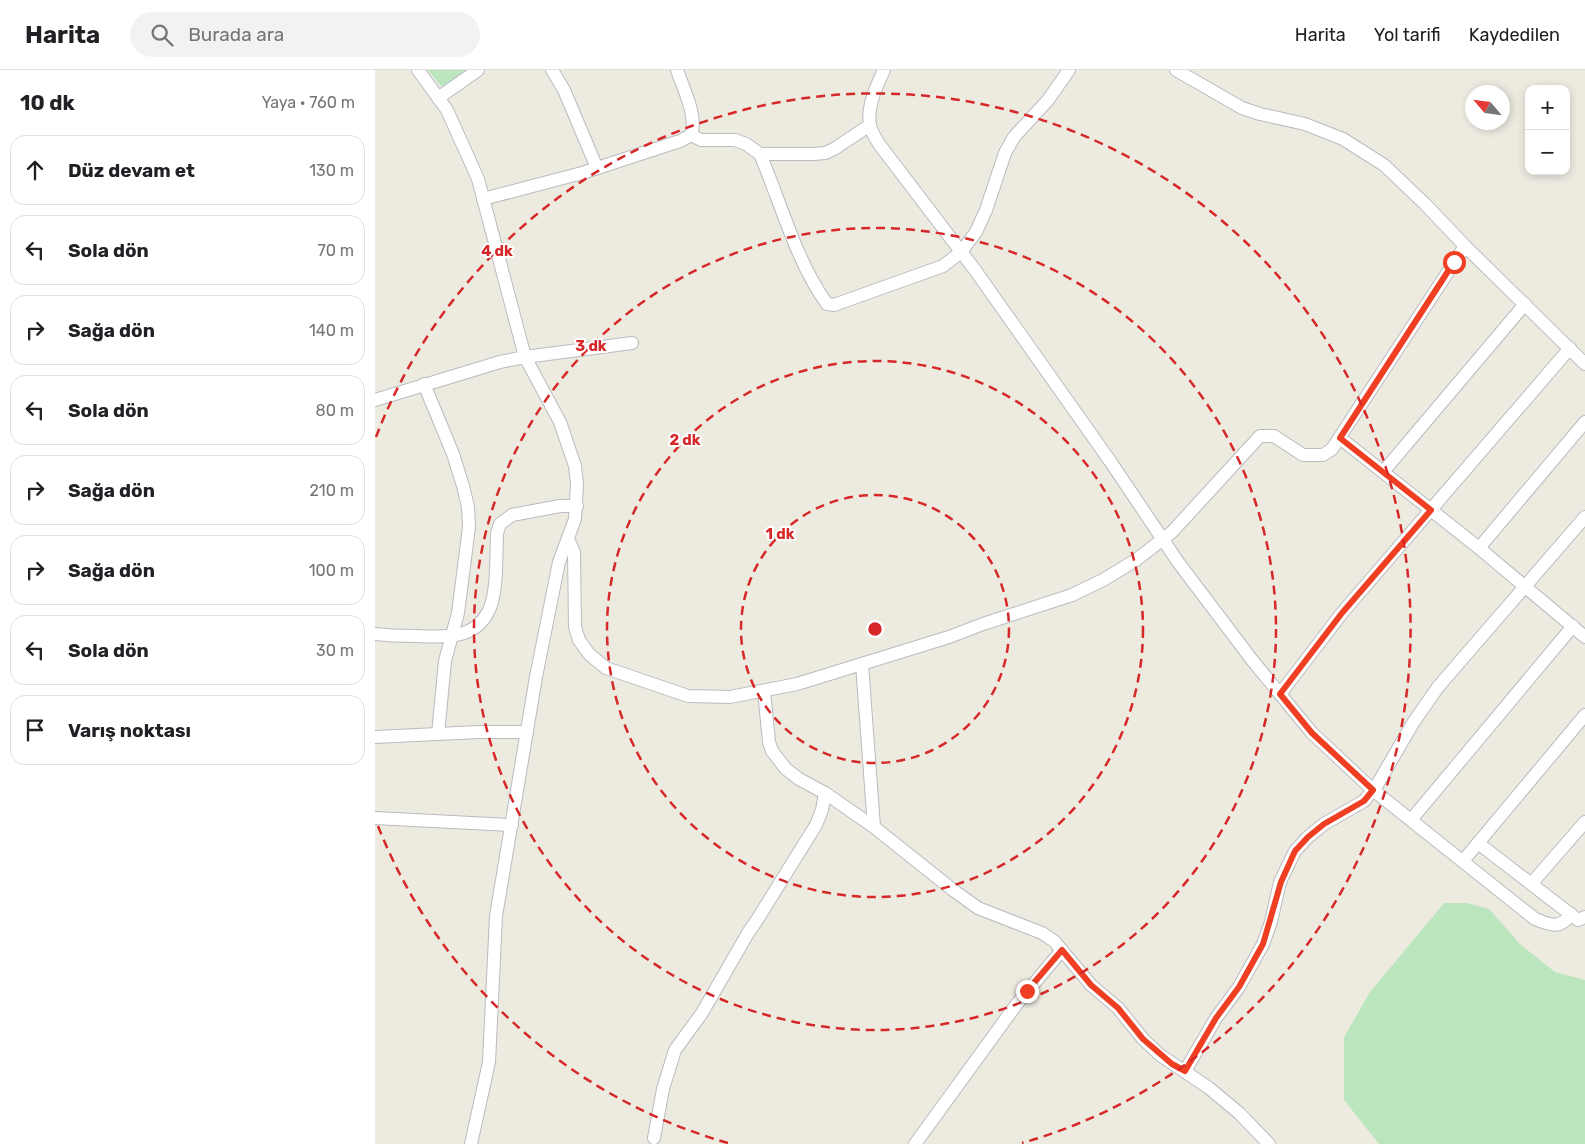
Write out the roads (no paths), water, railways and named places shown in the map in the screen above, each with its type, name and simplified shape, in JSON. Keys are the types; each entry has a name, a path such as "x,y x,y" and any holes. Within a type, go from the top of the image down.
{"street":[{"path":"418,70 447,110 478,179 525,357 560,422 575,466 577,506 575,520 559,562 536,677 511,825 496,916 489,1062 471,1144"},
{"path":"438,98 478,70"},
{"path":"551,70 564,90 597,168"},
{"path":"483,199 597,168 680,141 691,135 694,128 692,114 677,70"},
{"path":"884,70 871,104 869,119 879,144 961,252 1110,461 1178,562 1252,660 1312,733 1373,790 1535,919 1551,926 1559,924 1571,914"},
{"path":"760,154 786,222 819,292 827,304 834,305 943,266 961,252 976,232 986,210 1005,153 1014,137 1049,100 1069,70"},
{"path":"1176,70 1242,108 1305,124 1343,139 1384,165 1585,364"},
{"path":"691,135 701,140 735,140 760,154 825,153 871,125"},
{"path":"568,539 574,552 575,627 579,640 589,654 606,668 688,696 731,697 797,684 949,637 983,624 1072,596 1136,560 1172,532 1260,436 1274,436 1303,455 1323,455 1331,449 1465,246"},
{"path":"1383,472 1525,304"},
{"path":"375,400 500,362 632,343"},
{"path":"1280,694 1342,613 1570,348"},
{"path":"424,384 453,454 468,507 469,528 458,613 445,661 438,734"},
{"path":"1479,548 1585,422"},
{"path":"1340,438 1479,548 1585,636"},
{"path":"375,634 452,637 468,632 480,623 488,612 493,597 497,533 500,524 512,516 560,506 577,506"},
{"path":"1185,1071 1216,1018 1239,987 1258,953 1271,922 1281,882 1295,851 1318,828 1364,801 1373,790 1413,723 1438,687 1585,517"},
{"path":"1411,820 1573,626"},
{"path":"862,664 874,827"},
{"path":"764,691 769,742 772,751 786,769 874,827 978,908 1042,932 1054,941 1091,985 1118,1008 1143,1039 1172,1064 1209,1088 1239,1113 1269,1144"},
{"path":"1463,861 1585,715"},
{"path":"375,737 527,732"},
{"path":"653,1138 663,1089 675,1050 702,1013 747,933 816,825 822,810 825,793"},
{"path":"375,818 511,825"},
{"path":"1531,884 1585,822"},
{"path":"1478,843 1578,920 1585,917"},
{"path":"915,1144 1016,1005 1062,950"}]}
